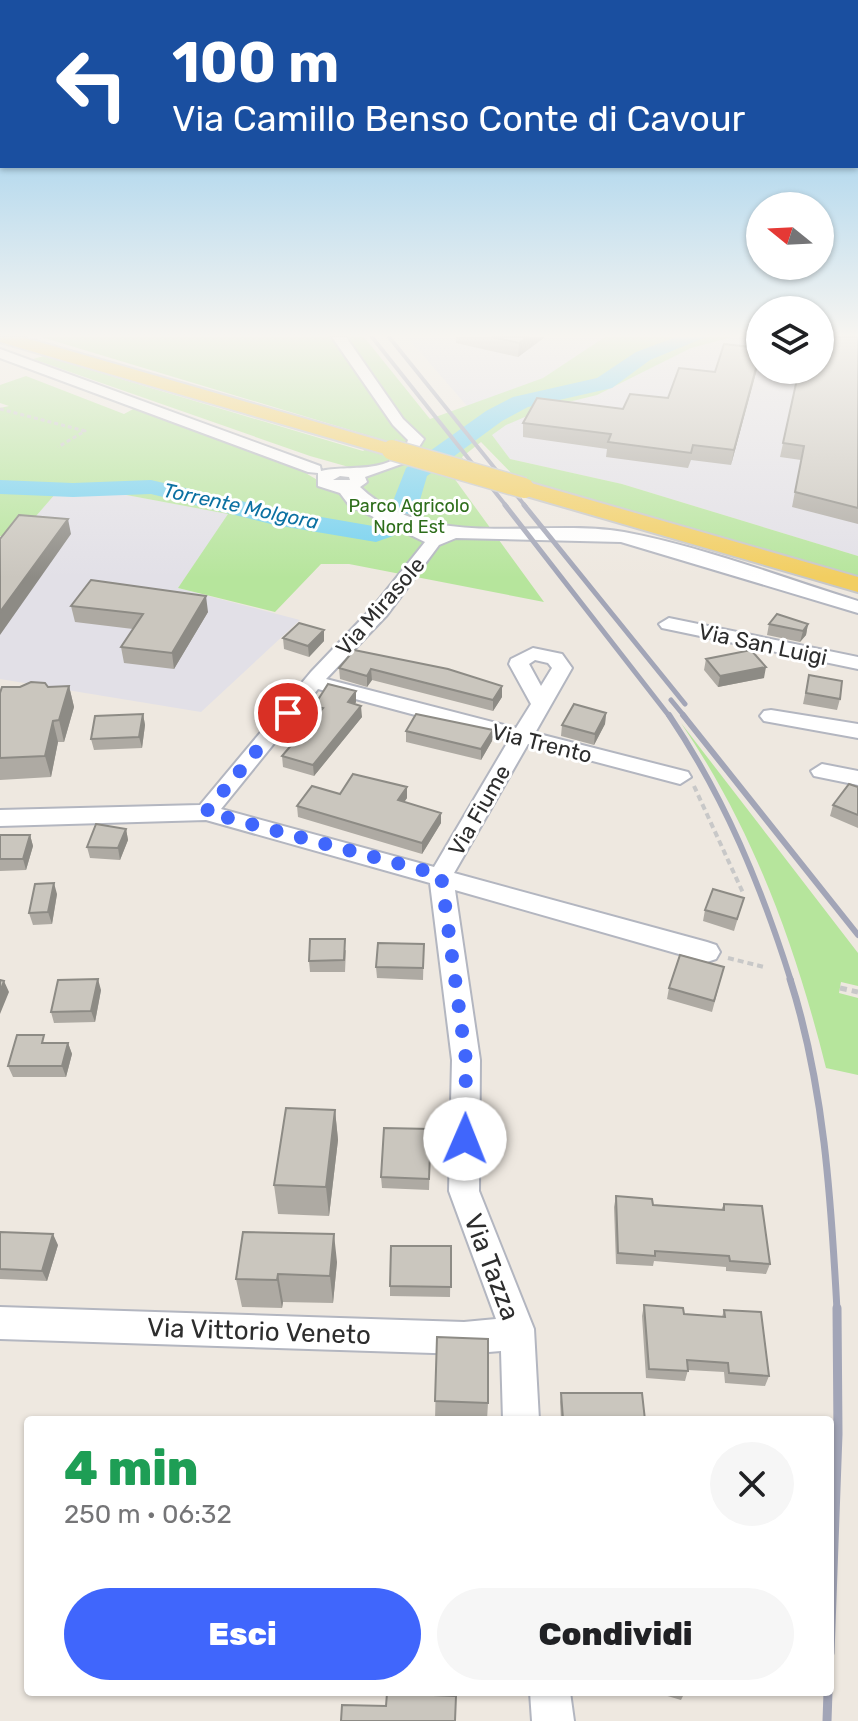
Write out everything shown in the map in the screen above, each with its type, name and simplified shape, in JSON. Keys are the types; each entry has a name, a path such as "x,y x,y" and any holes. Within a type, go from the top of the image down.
{"main road":[{"path":"277,417 858,585"}],"street":[{"name":"Via Mirasole","path":"173,417 323,473 326,485 356,480 355,501 432,535 380,611 313,682 206,812"},
{"path":"356,480 404,458 415,447 416,439 395,417"},
{"path":"432,535 621,537 671,549 858,607"},
{"name":"Via San Luigi","path":"669,624 858,663"},
{"name":"Via Trento","path":"313,682 521,739 680,777"},
{"name":"Via Fiume","path":"441,875 541,704"},
{"path":"771,716 858,731"},
{"path":"822,771 858,778"},
{"path":"0,818 206,812 441,875 707,952"},
{"name":"Via Tazza","path":"441,875 466,1060 464,1191 517,1329 521,1416"},
{"name":"Via Vittorio Veneto","path":"0,1323 464,1338 505,1334 517,1329"},
{"path":"550,1696 553,1721"}],"path":[{"path":"32,417 85,431 58,447"},
{"path":"680,777 690,779 744,895"},
{"path":"707,952 764,967"},
{"path":"840,988 858,992"}],"shaded area":[{"path":"517,417 858,417 858,556 622,484 510,459 490,433"},
{"path":"55,493 121,494 229,514 178,588 300,620 201,712 0,679 0,559"}],"green space":[{"name":"Parco Agricolo Nord Est","path":"0,417 165,417 292,465 331,488 363,482 363,471 200,417 250,417 363,451 380,439 308,417 524,417 492,435 510,459 622,484 858,556 858,576 516,478 481,442 462,457 466,464 457,462 454,478 544,602 349,564 321,564 275,612 178,588 228,514 121,494 56,493 17,538 0,536"},
{"path":"681,723 858,953 858,986 841,982 839,993 858,998 858,1075 826,1068 800,977 769,889 730,804"}],"building":[{"path":"526,417 743,417 734,450 693,445 691,453 608,442 611,434 523,423"},
{"path":"789,417 858,417 858,508 795,492 804,446 783,443"},
{"path":"19,515 68,519 0,612 0,539"},
{"path":"91,580 206,596 172,653 121,647 143,614 71,606"},
{"path":"777,614 808,624 803,631 769,624"},
{"path":"299,623 324,630 308,646 283,638"},
{"path":"354,650 448,669 502,686 493,700 371,669 367,676 339,668"},
{"path":"751,650 766,667 720,676 706,659"},
{"path":"809,675 842,681 840,699 806,693"},
{"path":"31,682 45,683 48,687 69,686 59,720 53,721 45,756 0,758 2,687 20,687"},
{"path":"328,684 356,691 348,702 361,706 313,765 282,756 323,708 314,706"},
{"path":"574,704 606,713 595,734 562,725"},
{"path":"143,714 139,737 91,739 95,716"},
{"path":"416,714 493,730 481,749 406,731"},
{"path":"353,774 407,787 398,800 441,813 422,843 297,806 312,786 340,794"},
{"path":"849,784 858,787 858,815 833,805"},
{"path":"96,824 126,829 118,848 87,847"},
{"path":"0,835 30,835 23,859 0,859"},
{"path":"54,883 48,912 29,913 35,884"},
{"path":"713,889 744,898 737,919 705,910"},
{"path":"310,939 345,939 344,960 309,961"},
{"path":"378,943 424,944 423,968 376,967"},
{"path":"680,955 724,967 714,1001 669,988"},
{"path":"98,979 91,1011 51,1012 58,980"},
{"path":"17,1035 44,1035 42,1043 68,1043 62,1066 8,1066"},
{"path":"286,1108 335,1110 326,1187 274,1185"},
{"path":"384,1128 431,1129 429,1179 381,1177"},
{"path":"616,1196 652,1199 653,1205 724,1210 724,1204 762,1206 770,1264 730,1261 729,1256 655,1251 655,1256 618,1253"},
{"path":"0,1232 53,1234 42,1271 0,1269"},
{"path":"243,1232 334,1234 330,1276 278,1274 277,1280 236,1279"},
{"path":"391,1246 451,1246 451,1287 390,1286"},
{"path":"644,1305 683,1308 684,1314 725,1317 724,1310 761,1312 769,1376 729,1373 728,1363 687,1360 688,1371 649,1369"},
{"path":"437,1337 488,1339 488,1403 435,1401"},
{"path":"561,1393 642,1393 645,1416 563,1416"},
{"path":"387,1696 456,1696 455,1721 341,1721 342,1705 386,1706"}],"waterway":[{"name":"Torrente Molgora","path":"0,487 73,490 151,487 275,517 376,534 391,524 403,509 415,473 492,417"}],"railway":[{"path":"436,417 507,507"},
{"path":"454,417 526,507"},
{"path":"505,505 670,717"},
{"path":"524,505 685,704"},
{"path":"671,700 685,717"},
{"path":"669,715 707,778 740,844 791,981"},
{"path":"683,715 858,935"},
{"path":"790,979 811,1060 824,1143 837,1310"},
{"path":"834,1544 838,1434 837,1308"},
{"path":"827,1721 828,1696"}],"route":[{"path":"288,713 206,812 441,875 445,923 466,1060 465,1139"}]}
